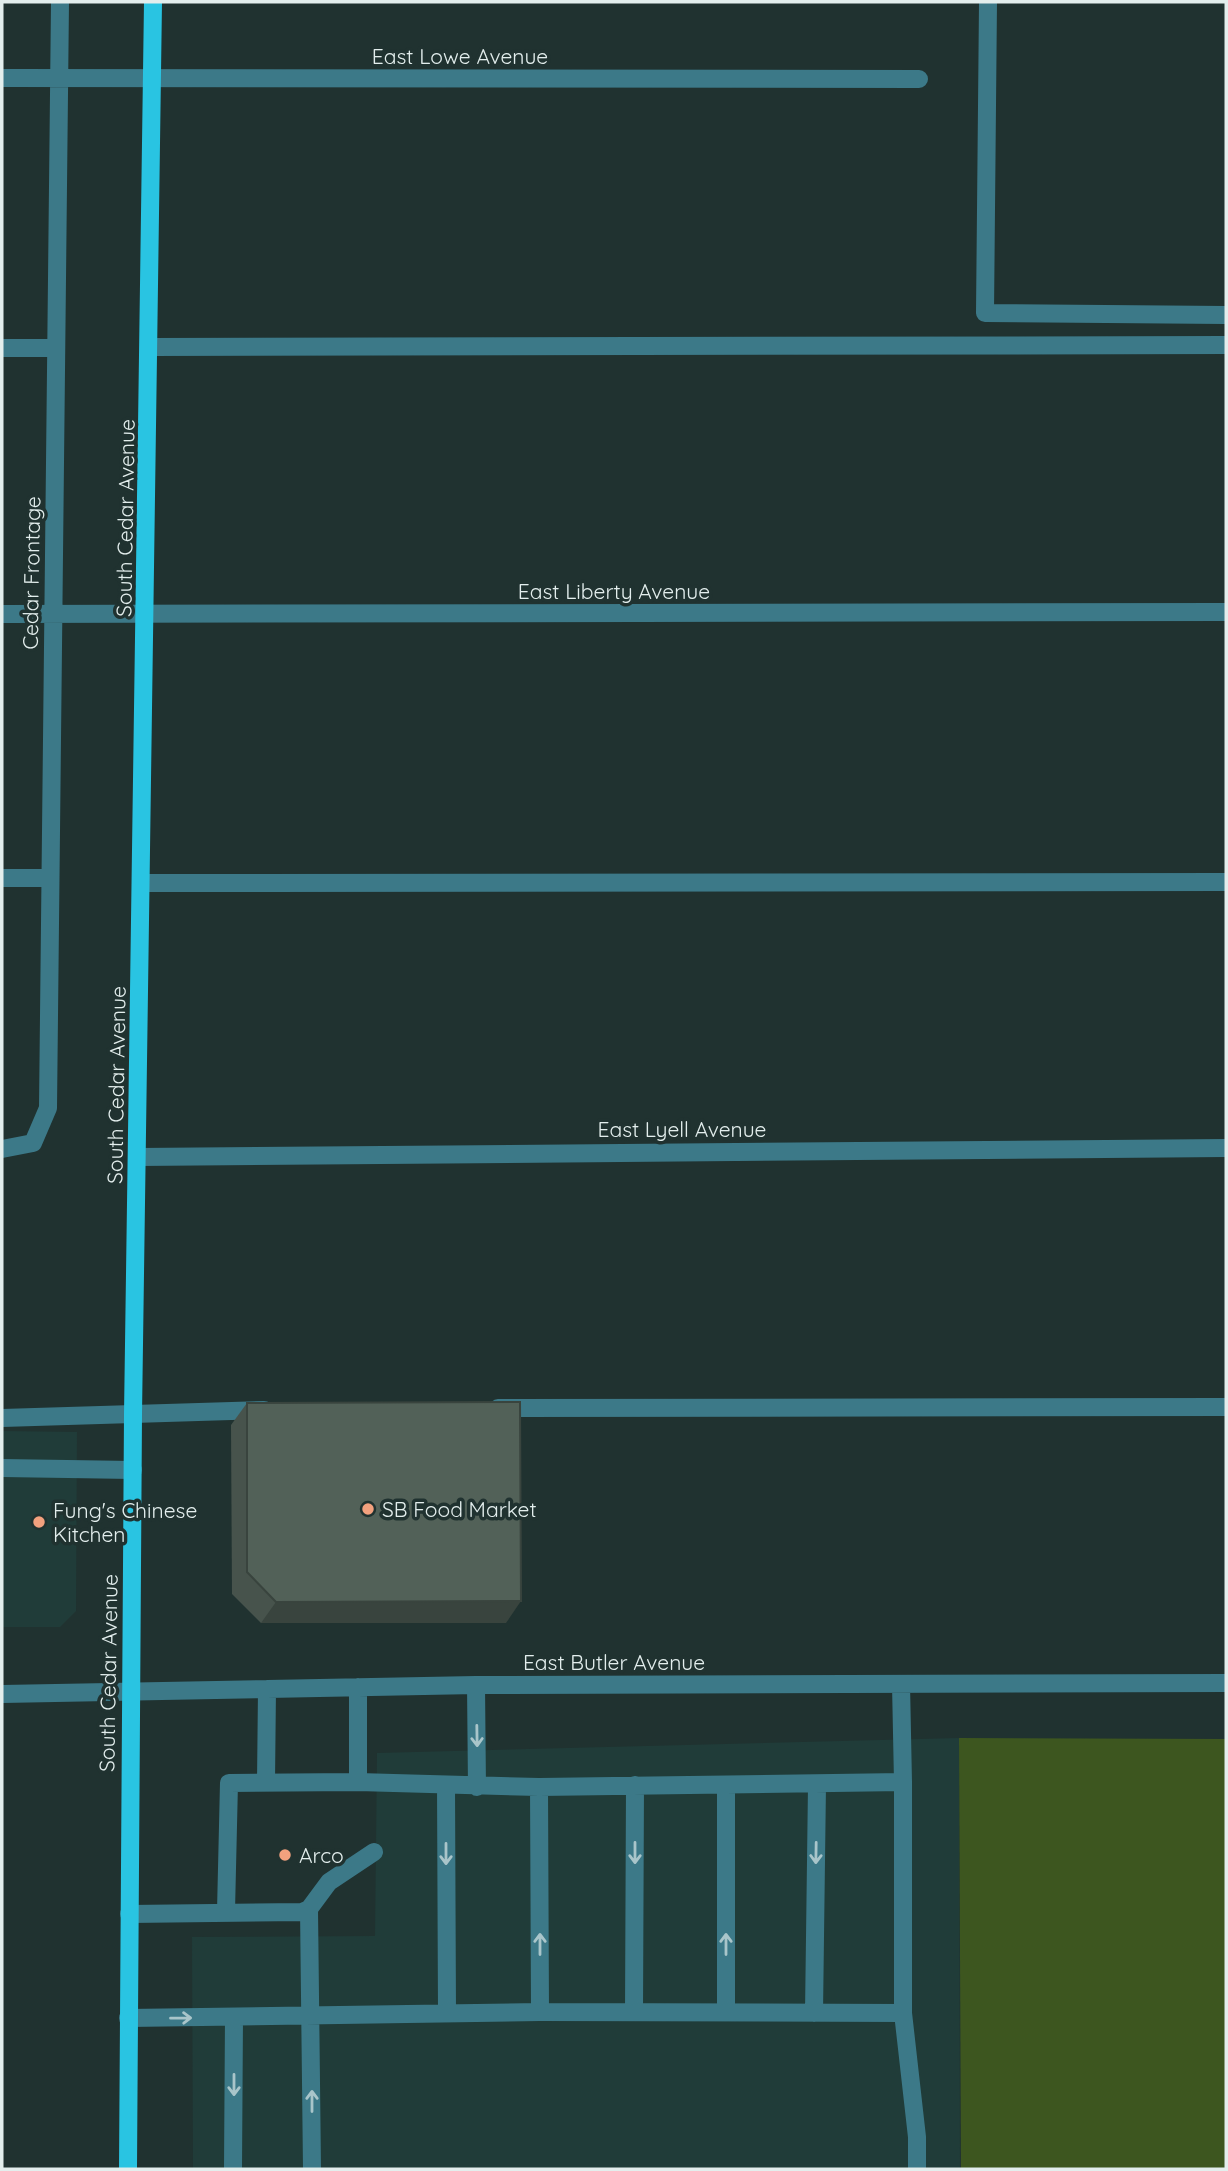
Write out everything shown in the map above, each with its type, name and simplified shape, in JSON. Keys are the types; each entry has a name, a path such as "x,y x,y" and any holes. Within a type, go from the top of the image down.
{"main road":[{"name":"South Cedar Avenue","path":"128,2169 133,1415 153,2"}],"street":[{"name":"Cedar Frontage","path":"2,1149 33,1143 48,1108 60,2"},
{"path":"988,2 985,313 1226,315"},
{"name":"East Lowe Avenue","path":"2,78 919,79"},
{"path":"149,347 1226,345"},
{"path":"2,348 56,348"},
{"name":"East Liberty Avenue","path":"2,614 1226,612"},
{"path":"2,878 50,878"},
{"path":"142,884 1226,882"},
{"name":"East Lyell Avenue","path":"138,1157 1226,1148"},
{"path":"474,1409 969,1405 1226,1407"},
{"path":"2,1418 281,1410"},
{"path":"2,1468 133,1470"},
{"name":"East Butler Avenue","path":"2,1694 476,1685 1226,1683"},
{"path":"901,1684 903,2012 917,2137 917,2169"},
{"path":"476,1685 477,1787"},
{"path":"359,1687 359,1782"},
{"path":"266,1783 267,1689"},
{"path":"226,1911 229,1783 359,1782 539,1787 903,1783"},
{"path":"634,2012 635,1785"},
{"path":"726,1785 726,2012"},
{"path":"814,2012 817,1785"},
{"path":"446,1786 447,2013"},
{"path":"539,1787 540,2012"},
{"path":"312,2169 309,1909 328,1882 374,1852"},
{"path":"129,1914 226,1911 294,1914 309,1909"},
{"path":"128,2018 540,2012 903,2012"},
{"path":"233,2169 234,2017"}],"shaded area":[{"name":"Fung's Chinese Kitchen","path":"2,1431 77,1432 76,1611 60,1627 2,1627"},
{"path":"959,1738 960,2169 193,2169 192,1937 375,1936 377,1753"}],"green space":[{"path":"959,1738 1226,1739 1226,2169 961,2169"}],"building":[{"name":"SB Food Market","path":"520,1402 521,1601 276,1602 247,1572 247,1403"}],"place":[{"name":"SB Food Market","path":"368,1509"},
{"name":"Fung's Chinese Kitchen","path":"39,1522"},
{"name":"Arco","path":"285,1855"}]}
